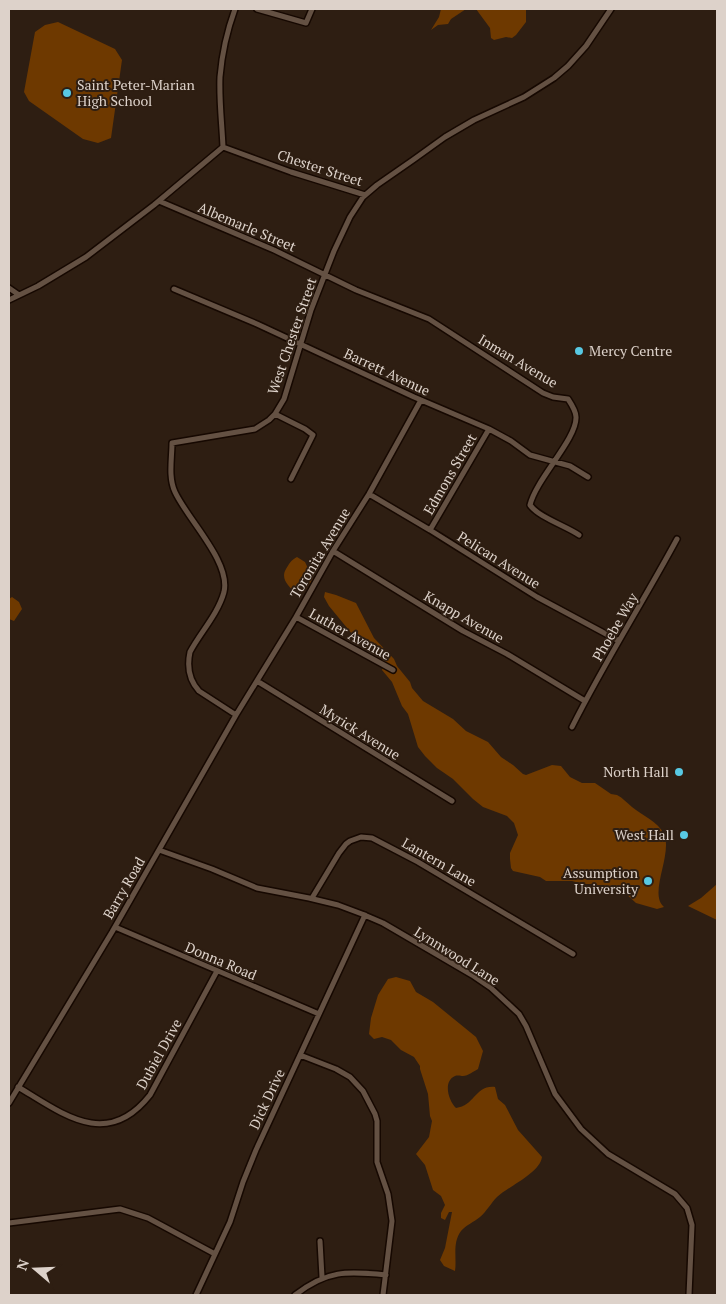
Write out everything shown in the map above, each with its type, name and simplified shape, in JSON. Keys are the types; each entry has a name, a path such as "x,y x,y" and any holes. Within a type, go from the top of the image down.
{"street":[{"path":"9,300 38,286 86,257 159,201 223,147 221,65 226,37 235,9"},
{"path":"257,9 306,23 312,9"},
{"name":"Chester Street","path":"223,147 299,175 364,196 376,185 444,136 524,97 554,78 586,46 610,9"},
{"name":"West Chester Street","path":"236,715 203,694 192,681 189,671 188,659 194,645 221,601 225,582 220,564 175,492 171,475 172,443 255,429 275,414 284,399 300,344 325,274 346,224 364,196"},
{"name":"Albemarle Street","path":"159,201 325,274"},
{"name":"Inman Avenue","path":"325,274 356,290 429,319 543,393 568,400 575,412 576,424 541,481 530,506 544,516 579,534"},
{"path":"9,288 19,295"},
{"name":"Barrett Avenue","path":"174,289 489,429 511,441 530,455 570,466 588,477"},
{"name":"Toronita Avenue","path":"236,715 369,494 421,400"},
{"path":"275,414 313,435 291,479"},
{"name":"Edmons Street","path":"430,530 489,429"},
{"name":"Pelican Avenue","path":"369,494 537,597 619,641"},
{"name":"Phoebe Way","path":"572,727 676,539"},
{"name":"Knapp Avenue","path":"333,551 463,631 585,701"},
{"name":"Luther Avenue","path":"296,617 393,670"},
{"name":"Myrick Avenue","path":"257,681 452,801"},
{"name":"Barry Road","path":"9,1103 115,927 236,715"},
{"name":"Lantern Lane","path":"312,898 346,844 361,837 372,838 418,862 573,954"},
{"name":"Lynnwood Lane","path":"159,850 212,868 257,888 312,898 365,915 383,923 472,975 497,993 519,1014 555,1094 581,1129 608,1154 665,1188 681,1201 690,1213 692,1225 689,1295"},
{"name":"Dick Drive","path":"196,1295 234,1211 248,1169 365,915"},
{"name":"Donna Road","path":"115,927 319,1014"},
{"name":"Dubiel Drive","path":"18,1087 67,1117 85,1122 103,1123 130,1114 144,1103 150,1095 217,971"},
{"path":"300,1055 336,1069 350,1077 363,1091 374,1114 377,1129 377,1162 388,1194 392,1214 392,1234 383,1295"},
{"path":"9,1223 120,1210 148,1218 215,1254"},
{"path":"320,1242 322,1277"},
{"path":"295,1295 322,1277 353,1273 386,1275"}],"shaded area":[{"path":"441,9 466,9 451,19 448,24 438,25 431,30 439,17"},
{"path":"476,9 526,9 526,22 512,38 506,37 494,40 491,38 490,28"},
{"path":"58,22 115,49 122,60 111,138 98,143 83,139 29,101 24,92 35,32 45,25"},
{"path":"297,557 305,562 313,579 304,592 296,594 286,582 284,573 293,559"},
{"path":"325,592 356,603 374,638 394,659 412,688 423,701 453,719 466,731 488,742 501,757 523,774 526,775 552,765 561,766 570,777 582,783 595,783 611,794 619,796 658,826 664,834 666,842 666,852 659,883 660,901 664,907 657,909 636,903 624,892 594,884 572,881 546,881 540,877 513,871 510,853 518,835 514,823 507,816 483,807 425,756 418,747 408,714 402,706 392,682 382,670 384,663 379,653 357,640 329,606 324,597"},
{"path":"12,597 19,602 22,609 14,621 9,619 9,599"},
{"path":"717,884 717,920 688,906 701,898"},
{"path":"396,977 410,981 416,992 433,1002 476,1037 483,1051 478,1069 467,1075 451,1078 448,1091 453,1105 456,1108 467,1104 483,1089 495,1087 498,1099 505,1105 518,1130 542,1157 540,1163 530,1174 497,1197 478,1219 461,1231 456,1246 455,1271 444,1266 440,1260 445,1248 452,1212 449,1212 445,1220 441,1218 445,1205 441,1196 433,1190 425,1165 416,1154 429,1137 432,1121 428,1094 420,1066 414,1057 401,1050 391,1040 382,1037 374,1039 369,1034 371,1018 378,995 388,979"}],"place":[{"name":"Saint Peter-Marian High School","path":"67,93"},
{"name":"Mercy Centre","path":"579,351"},
{"name":"North Hall","path":"679,772"},
{"name":"West Hall","path":"684,835"},
{"name":"Assumption University","path":"648,881"}]}
